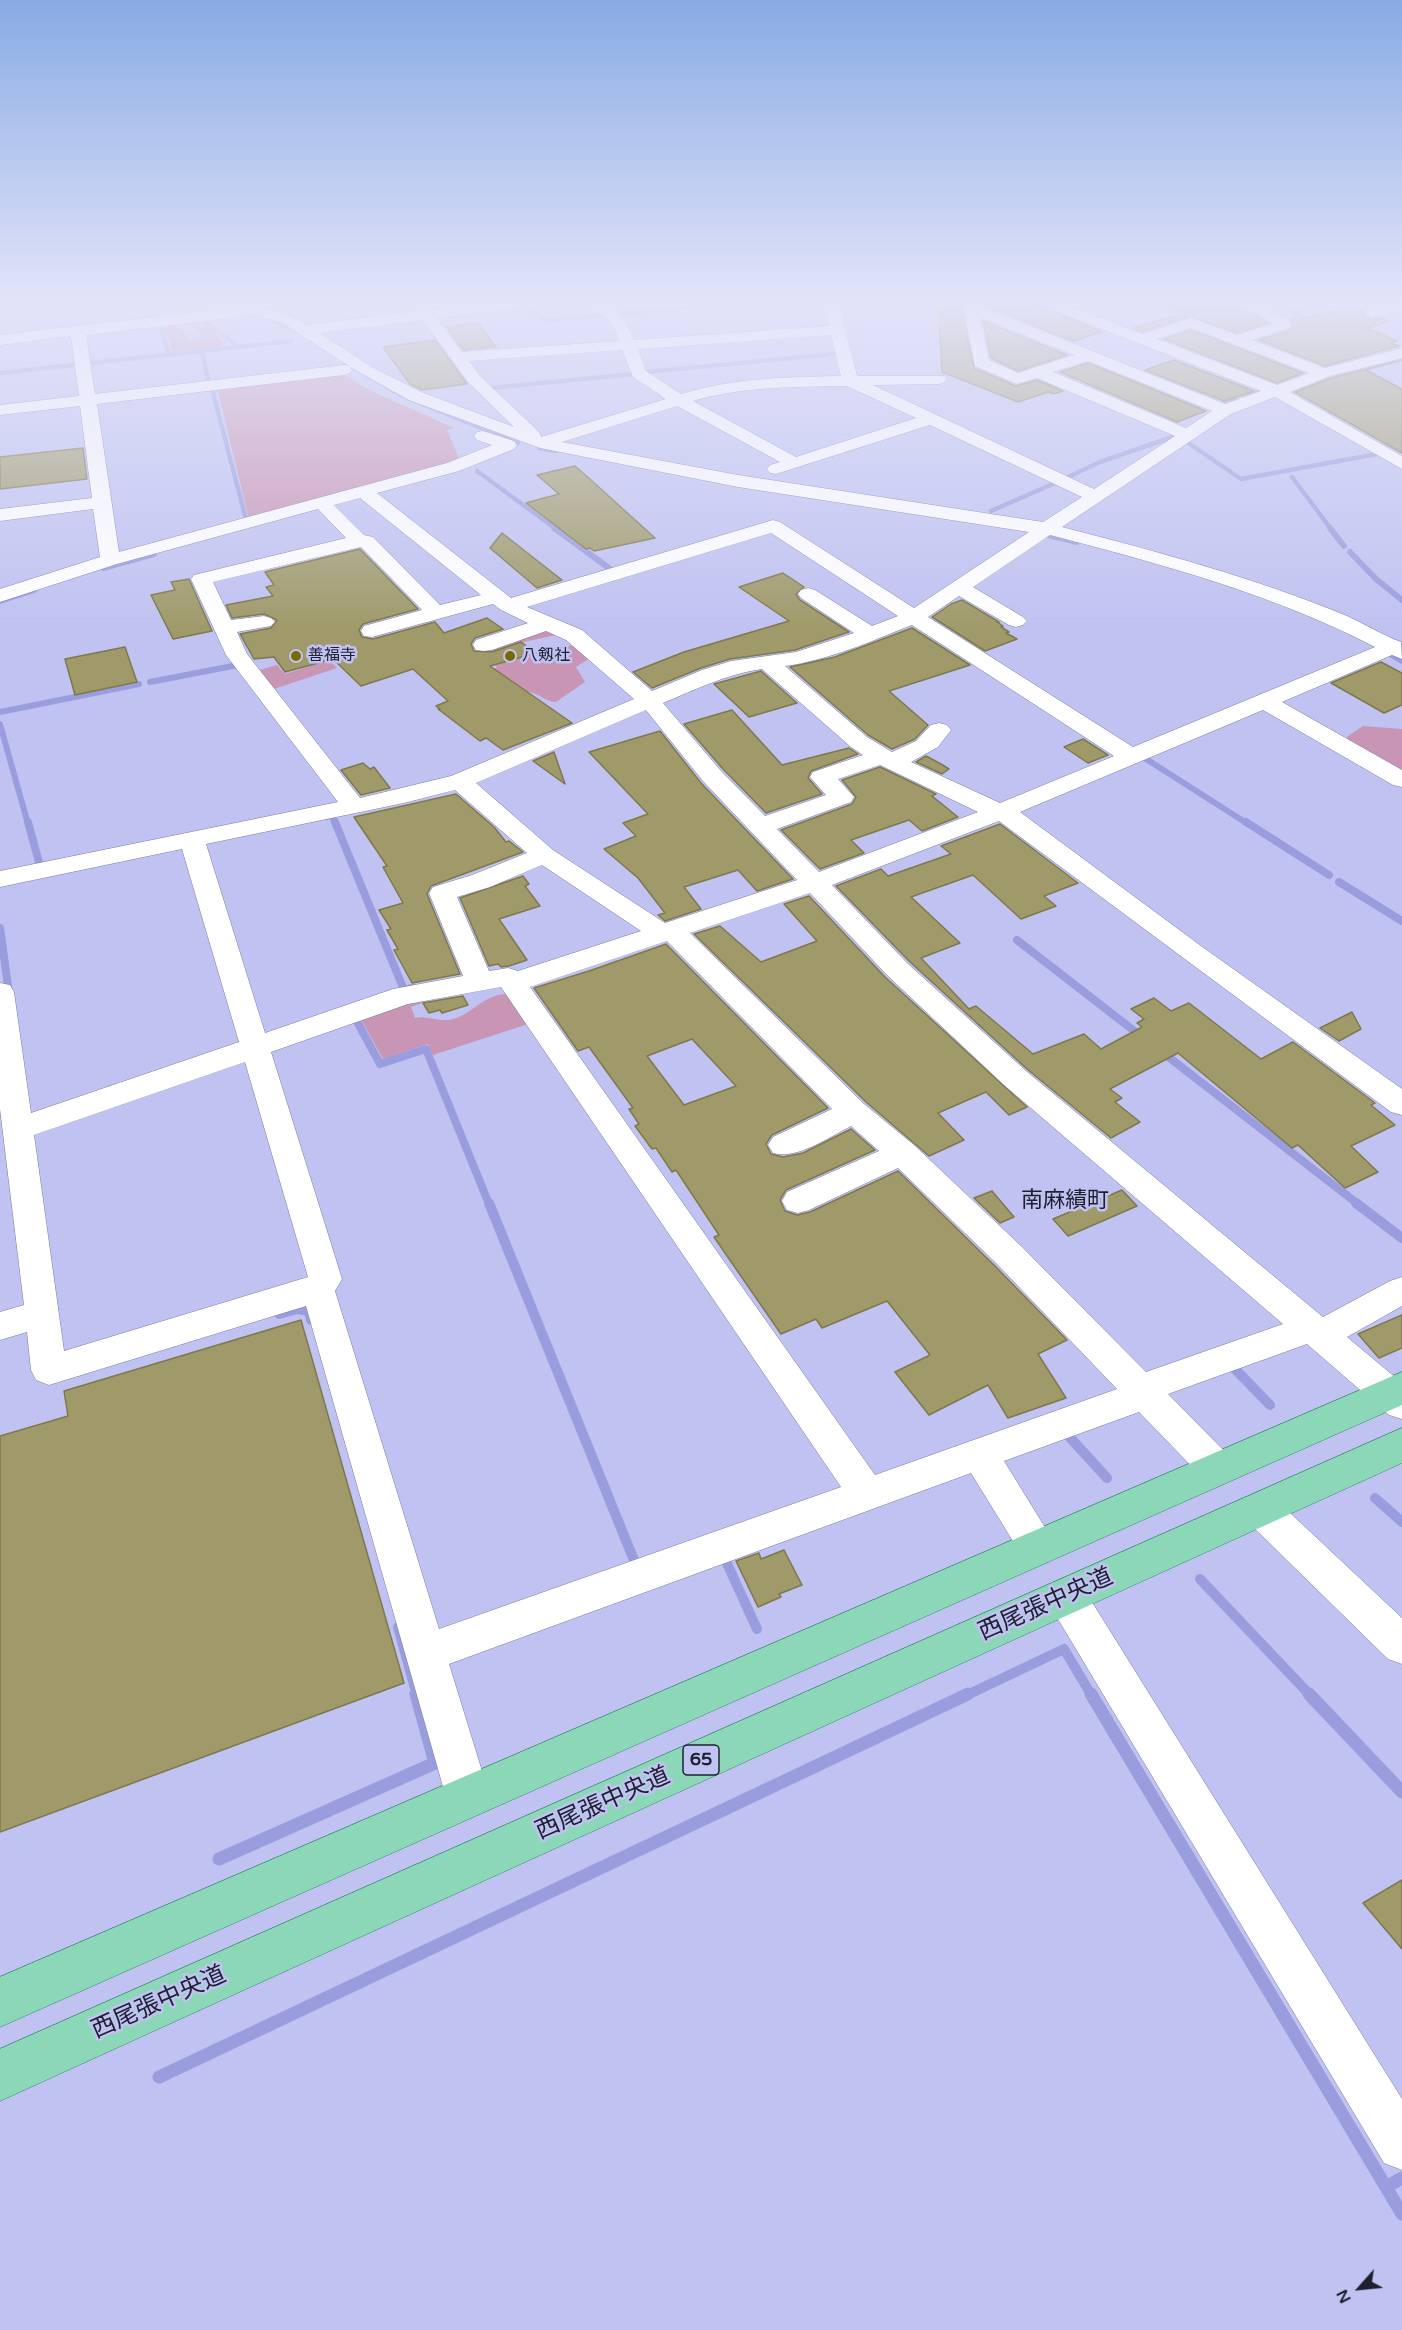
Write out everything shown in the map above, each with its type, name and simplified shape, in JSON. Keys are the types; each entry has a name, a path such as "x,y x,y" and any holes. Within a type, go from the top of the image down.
{"main road":[{"path":"0,2002 1038,1547 1218,1469 1398,1395"},
{"name":"西尾張中央道","path":"0,2074 1402,1445"}],"street":[{"path":"88,410 110,560"},
{"path":"368,495 453,467 508,445 420,410"},
{"path":"452,410 540,443 738,481 1042,532 1232,591 1394,655"},
{"path":"506,410 540,443"},
{"path":"0,596 110,560 322,503 461,474 540,443 648,410"},
{"path":"698,410 795,463"},
{"path":"910,410 1095,496"},
{"path":"1128,410 1188,435"},
{"path":"0,879 354,806 460,781 710,675 739,666 807,656 872,635 914,617 1226,410"},
{"path":"1309,410 1402,464"},
{"path":"738,481 931,420"},
{"path":"368,495 502,601 574,635 649,699 712,777 897,969 1015,1078 1316,1332 1398,1395"},
{"path":"0,515 102,502"},
{"path":"322,503 436,613"},
{"path":"372,631 436,613 502,601 773,526 1132,757"},
{"path":"354,806 237,655 201,579 412,530"},
{"path":"184,540 206,578"},
{"path":"401,577 455,564"},
{"path":"959,588 1016,621"},
{"path":"808,594 872,635"},
{"path":"223,627 264,622"},
{"path":"484,645 548,623"},
{"path":"513,983 814,883 1000,812 1264,701 1394,655"},
{"path":"767,662 841,727 886,758 1014,819 1191,952 1402,1104"},
{"path":"1264,701 1402,780"},
{"path":"759,826 843,797 822,777 916,751 934,741 939,730"},
{"path":"460,781 544,855 668,933 852,1112 876,1128 1009,1255 1218,1469"},
{"path":"0,992 13,1133 49,1370 318,1289 325,1279 192,839"},
{"path":"480,982 442,893 481,881 544,855"},
{"path":"13,1133 403,996 508,977 867,1494"},
{"path":"783,1145 852,1112"},
{"path":"798,1201 903,1153"},
{"path":"318,1289 468,1797"},
{"path":"426,1653 1316,1332 1402,1290"},
{"path":"0,1326 41,1314"},
{"path":"979,1454 1038,1547"},
{"path":"1260,1509 1402,1645"},
{"path":"1066,1596 1402,2145"}],"shaded area":[{"path":"222,410 413,410 454,428 447,430 460,461 249,519"},
{"path":"544,630 556,635 524,642 505,661 557,651 559,647 564,646 576,647 583,652 590,658 576,667 585,682 556,702 526,692 488,673 497,667 477,654"},
{"path":"329,660 337,668 271,690 256,671 277,665 285,674"},
{"path":"1363,726 1402,729 1402,777 1345,744 1348,736"},
{"path":"512,994 531,1023 433,1055 428,1044 383,1059 358,1014 426,1000 411,1007 415,1018 448,1020 460,1017 490,998"}],"building":[{"path":"1148,410 1206,411 1177,422"},
{"path":"1326,410 1402,410 1402,453"},
{"path":"83,448 87,479 0,489 0,457"},
{"path":"575,466 655,538 594,551 590,548 586,549 526,503 559,494 537,475"},
{"path":"502,533 562,580 537,588 490,548"},
{"path":"360,549 418,609 363,624 359,630 362,637 373,639 435,622 444,633 487,618 503,629 475,638 471,644 474,651 492,652 521,642 536,653 490,666 572,723 503,750 486,738 480,741 438,709 440,709 436,706 448,701 413,669 361,686 333,659 285,672 274,657 254,659 240,634 271,628 277,620 264,614 232,618 226,605 273,596 266,587 274,585 265,572"},
{"path":"783,573 804,587 796,594 800,600 849,632 795,650 730,659 652,688 633,672 684,652 789,621 739,587"},
{"path":"189,579 212,631 173,639 151,595 175,590 171,582"},
{"path":"962,600 999,622 997,622 1003,626 1001,627 1009,632 1006,633 1017,639 985,651 932,617 951,604"},
{"path":"912,628 970,665 889,691 928,725 915,739 892,749 868,735 790,667 835,657"},
{"path":"125,647 137,682 75,695 65,659"},
{"path":"1381,662 1402,673 1402,705 1384,713 1331,683"},
{"path":"761,671 797,703 749,717 714,684"},
{"path":"732,710 782,765 849,748 858,754 811,771 808,778 822,794 766,813 723,769 684,724"},
{"path":"660,731 701,783 793,879 757,891 738,870 684,887 701,909 665,921 658,915 665,913 638,878 604,849 636,836 623,823 648,814 589,752"},
{"path":"1083,739 1108,755 1088,763 1064,747"},
{"path":"554,752 565,784 533,761"},
{"path":"926,756 949,769 942,774 916,762"},
{"path":"363,763 370,769 374,767 390,788 361,795 341,770"},
{"path":"880,767 936,794 932,796 958,817 922,831 909,820 851,840 864,853 820,869 781,830 852,804 856,797 842,780"},
{"path":"456,794 494,827 506,842 509,841 523,852 431,886 427,894 460,974 412,983 394,950 398,949 387,930 391,929 379,910 403,903 383,867 387,866 354,817"},
{"path":"1000,824 1078,883 1044,896 1056,906 1021,919 973,875 911,897 960,943 921,958 969,1009 976,1006 1033,1054 1084,1034 1101,1049 1142,1027 1137,1023 1144,1019 1131,1009 1154,998 1171,1011 1189,1003 1261,1059 1293,1042 1375,1103 1371,1105 1395,1125 1351,1146 1378,1172 1345,1188 1298,1145 1292,1148 1178,1053 1110,1089 1122,1098 1115,1102 1140,1122 1111,1138 1027,1069 909,961 836,886 881,869 888,876 951,854 941,846"},
{"path":"523,876 529,884 525,886 540,906 499,919 527,960 509,966 501,967 498,964 489,966 460,898"},
{"path":"809,896 885,977 1027,1107 1009,1115 986,1092 938,1113 964,1140 929,1156 866,1102 694,934 720,926 761,962 817,941 784,904"},
{"path":"666,944 828,1108 772,1135 766,1144 771,1154 783,1157 803,1153 851,1129 875,1150 786,1190 780,1200 785,1211 797,1215 810,1212 898,1171 1067,1340 1038,1354 1066,1398 1008,1418 988,1385 929,1415 895,1372 930,1355 887,1301 822,1328 816,1319 781,1334 714,1237 719,1235 676,1170 672,1172 656,1148 652,1149 635,1126 639,1124 629,1109 633,1108 589,1047 578,1051 534,988","holes":["692,1039 736,1086 684,1105 647,1056"]},
{"path":"463,996 468,1005 442,1013 440,1010 429,1013 423,1003"},
{"path":"1352,1012 1361,1029 1339,1041 1320,1028"},
{"path":"1122,1190 1137,1206 1068,1236 1053,1219"},
{"path":"992,1191 1014,1217 1000,1223 974,1198"},
{"path":"1402,1315 1402,1348 1379,1358 1358,1334"},
{"path":"301,1320 404,1683 0,1832 0,1436 68,1416 64,1391"},
{"path":"784,1550 802,1585 779,1594 781,1597 758,1607 736,1561 759,1553 761,1559"},
{"path":"1402,1880 1402,1949 1363,1903"}],"waterway":[{"path":"217,410 246,519"},
{"path":"436,410 518,443"},
{"path":"1066,478 1100,462 1175,436"},
{"path":"1190,444 1241,479 1377,454"},
{"path":"539,448 556,451"},
{"path":"477,471 556,529"},
{"path":"1292,477 1331,529"},
{"path":"991,511 1055,483"},
{"path":"554,528 613,571"},
{"path":"1330,528 1344,546"},
{"path":"1048,535 1077,542"},
{"path":"1350,552 1376,579 1402,600"},
{"path":"103,568 154,554"},
{"path":"0,601 34,590"},
{"path":"1390,654 1402,661"},
{"path":"150,682 238,665 242,670"},
{"path":"0,712 139,684"},
{"path":"0,724 28,824"},
{"path":"1143,757 1248,824"},
{"path":"326,817 332,816 335,824"},
{"path":"28,822 40,866"},
{"path":"335,822 404,990 412,988"},
{"path":"1246,822 1329,875"},
{"path":"1339,882 1402,921"},
{"path":"0,928 9,993"},
{"path":"1017,940 1142,1037"},
{"path":"354,1016 380,1064 426,1049 489,1204"},
{"path":"1162,1052 1358,1204"},
{"path":"489,1203 636,1565"},
{"path":"1356,1203 1402,1238"},
{"path":"279,1314 297,1309 309,1311 311,1320"},
{"path":"1235,1369 1270,1405"},
{"path":"1064,1431 1107,1478"},
{"path":"1375,1498 1402,1522"},
{"path":"724,1557 757,1629"},
{"path":"1200,1579 1311,1696"},
{"path":"398,1627 417,1696"},
{"path":"965,1696 1064,1649 1092,1696"},
{"path":"219,1859 435,1763 416,1694"},
{"path":"159,2077 968,1694"},
{"path":"1091,1694 1402,2214"},
{"path":"1309,1694 1402,1792"},
{"path":"1386,2187 1402,2178"}],"place":[{"name":"善福寺","path":"296,656"},
{"name":"八剱社","path":"510,656"}],"district":[{"name":"南麻績町","path":"1065,1201"}]}
